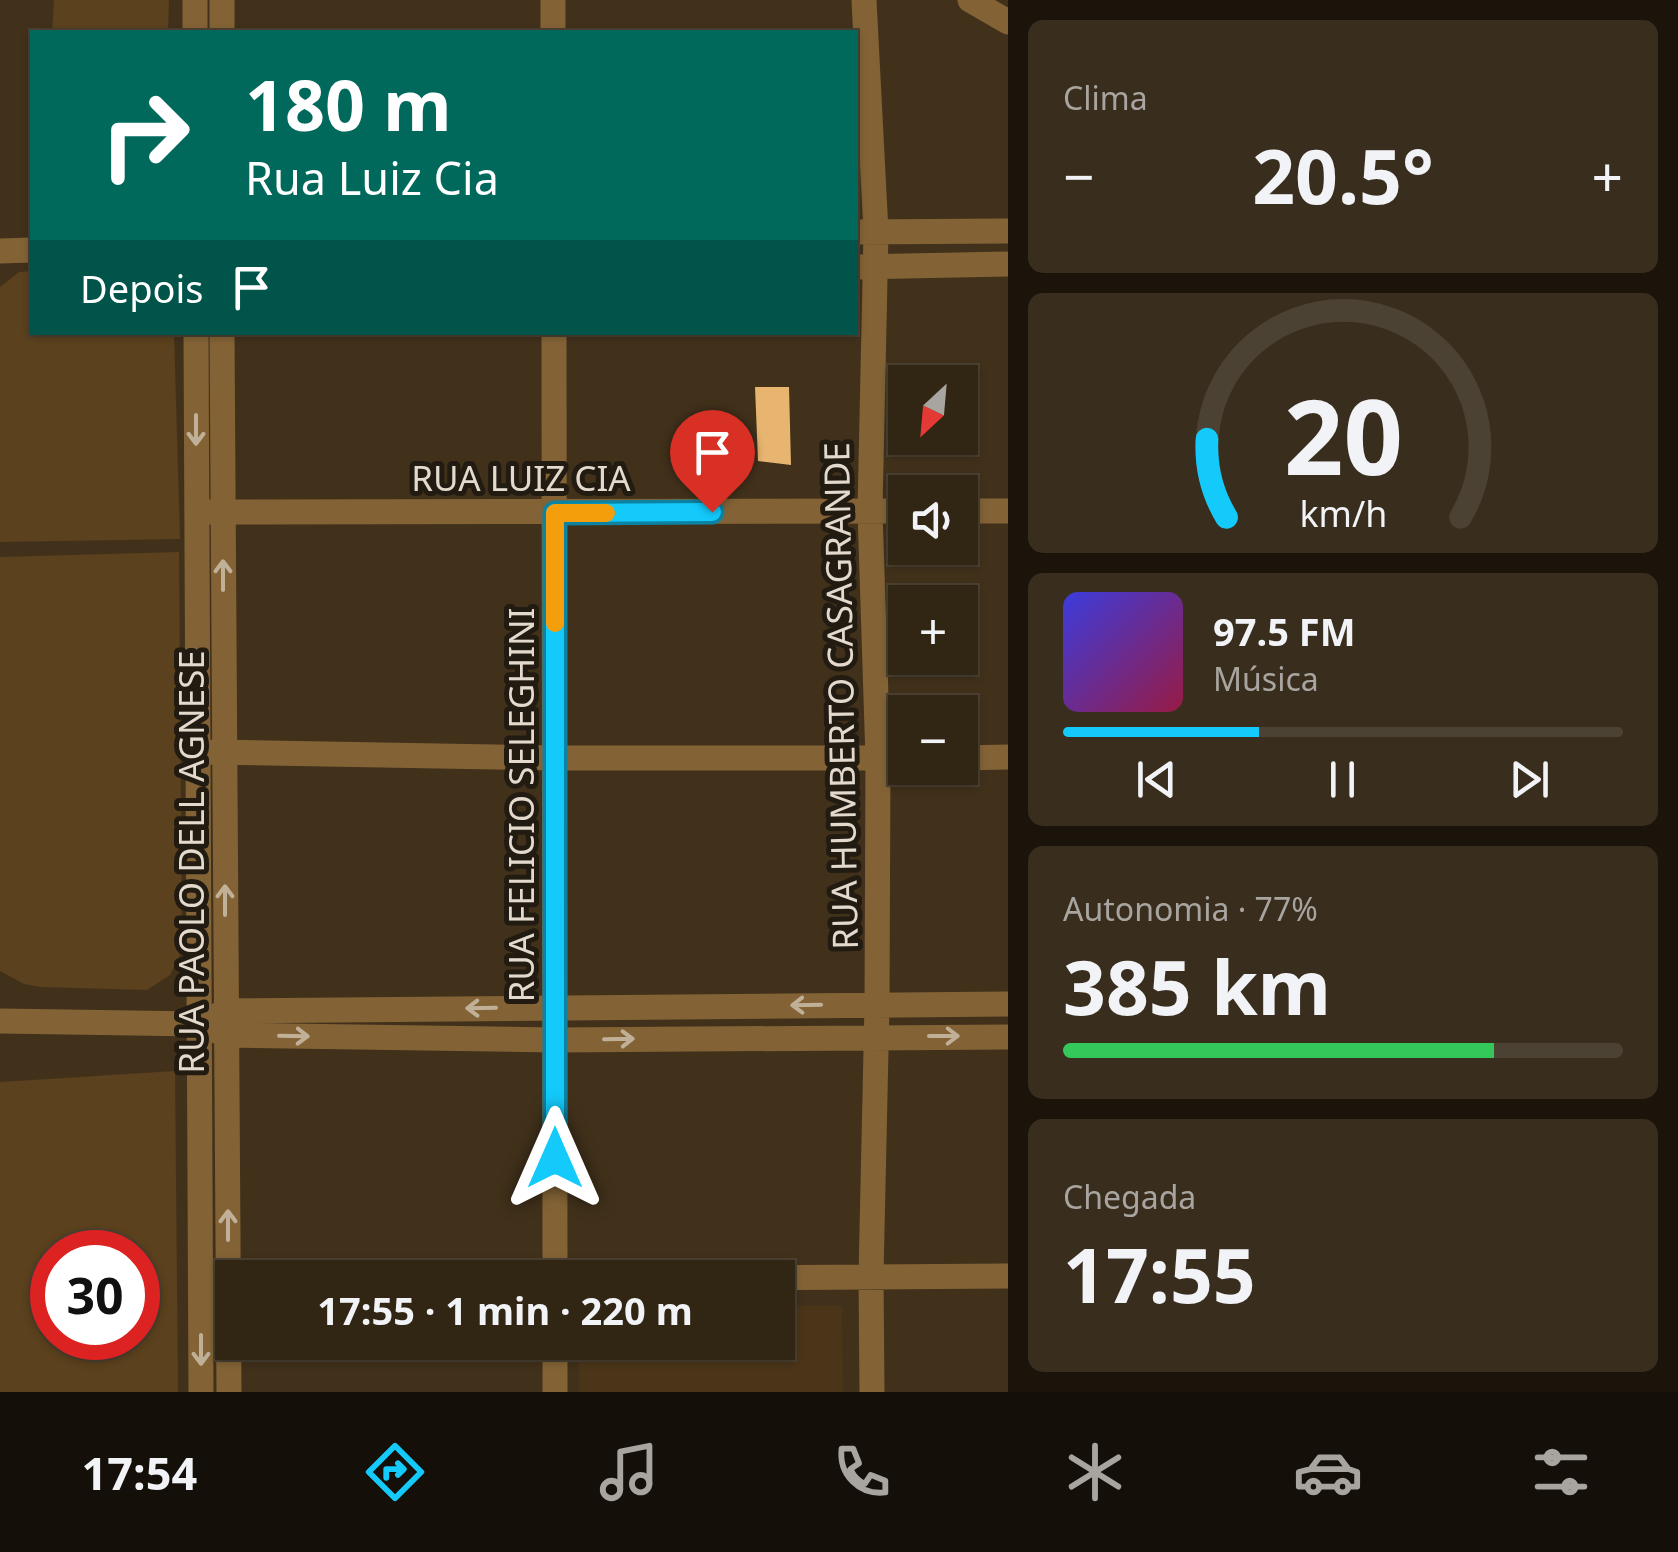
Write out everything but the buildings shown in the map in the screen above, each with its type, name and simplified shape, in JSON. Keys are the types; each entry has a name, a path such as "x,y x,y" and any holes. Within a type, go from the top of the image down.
{"street":[{"path":"196,0 196,30"},
{"path":"222,0 222,30"},
{"path":"553,0 553,30"},
{"name":"RUA HUMBERTO CASAGRANDE","path":"864,0 865,267 878,759 872,1392"},
{"path":"970,0 1008,22"},
{"path":"866,232 1008,231"},
{"path":"0,251 30,250"},
{"path":"865,267 1008,264"},
{"name":"RUA PAOLO DELL AGNESE","path":"196,335 225,752 230,1260"},
{"name":"RUA PAOLO DELL AGNESE","path":"201,1392 198,752 222,335"},
{"name":"RUA FELICIO SELEGHINI","path":"554,335 555,1260"},
{"name":"RUA LUIZ CIA","path":"210,512 888,511"},
{"path":"978,511 1008,511"},
{"path":"198,752 888,759"},
{"path":"978,758 1008,757"},
{"path":"0,1022 199,1024 554,1008 1008,1004"},
{"path":"226,1023 556,1040 1008,1036"},
{"path":"795,1277 1008,1276"},
{"path":"200,1282 215,1282"},
{"name":"RUA PAOLO DELL AGNESE","path":"229,1360 229,1392"},
{"path":"555,1360 555,1392"}],"shaded area":[{"path":"54,0 169,0 168,30 52,30"},
{"path":"30,271 30,335 174,335 180,539 0,542 0,287 19,272"},
{"path":"179,552 182,951 170,975 147,990 24,984 0,971 0,557"},
{"path":"175,1071 178,1392 0,1392 0,1082"},
{"path":"795,1305 842,1306 843,1392 579,1392 578,1360 795,1360"}],"slow traffic":[{"path":"555,623 555,513 606,513"}],"route":[{"path":"555,1158 555,513 712,512"}]}
